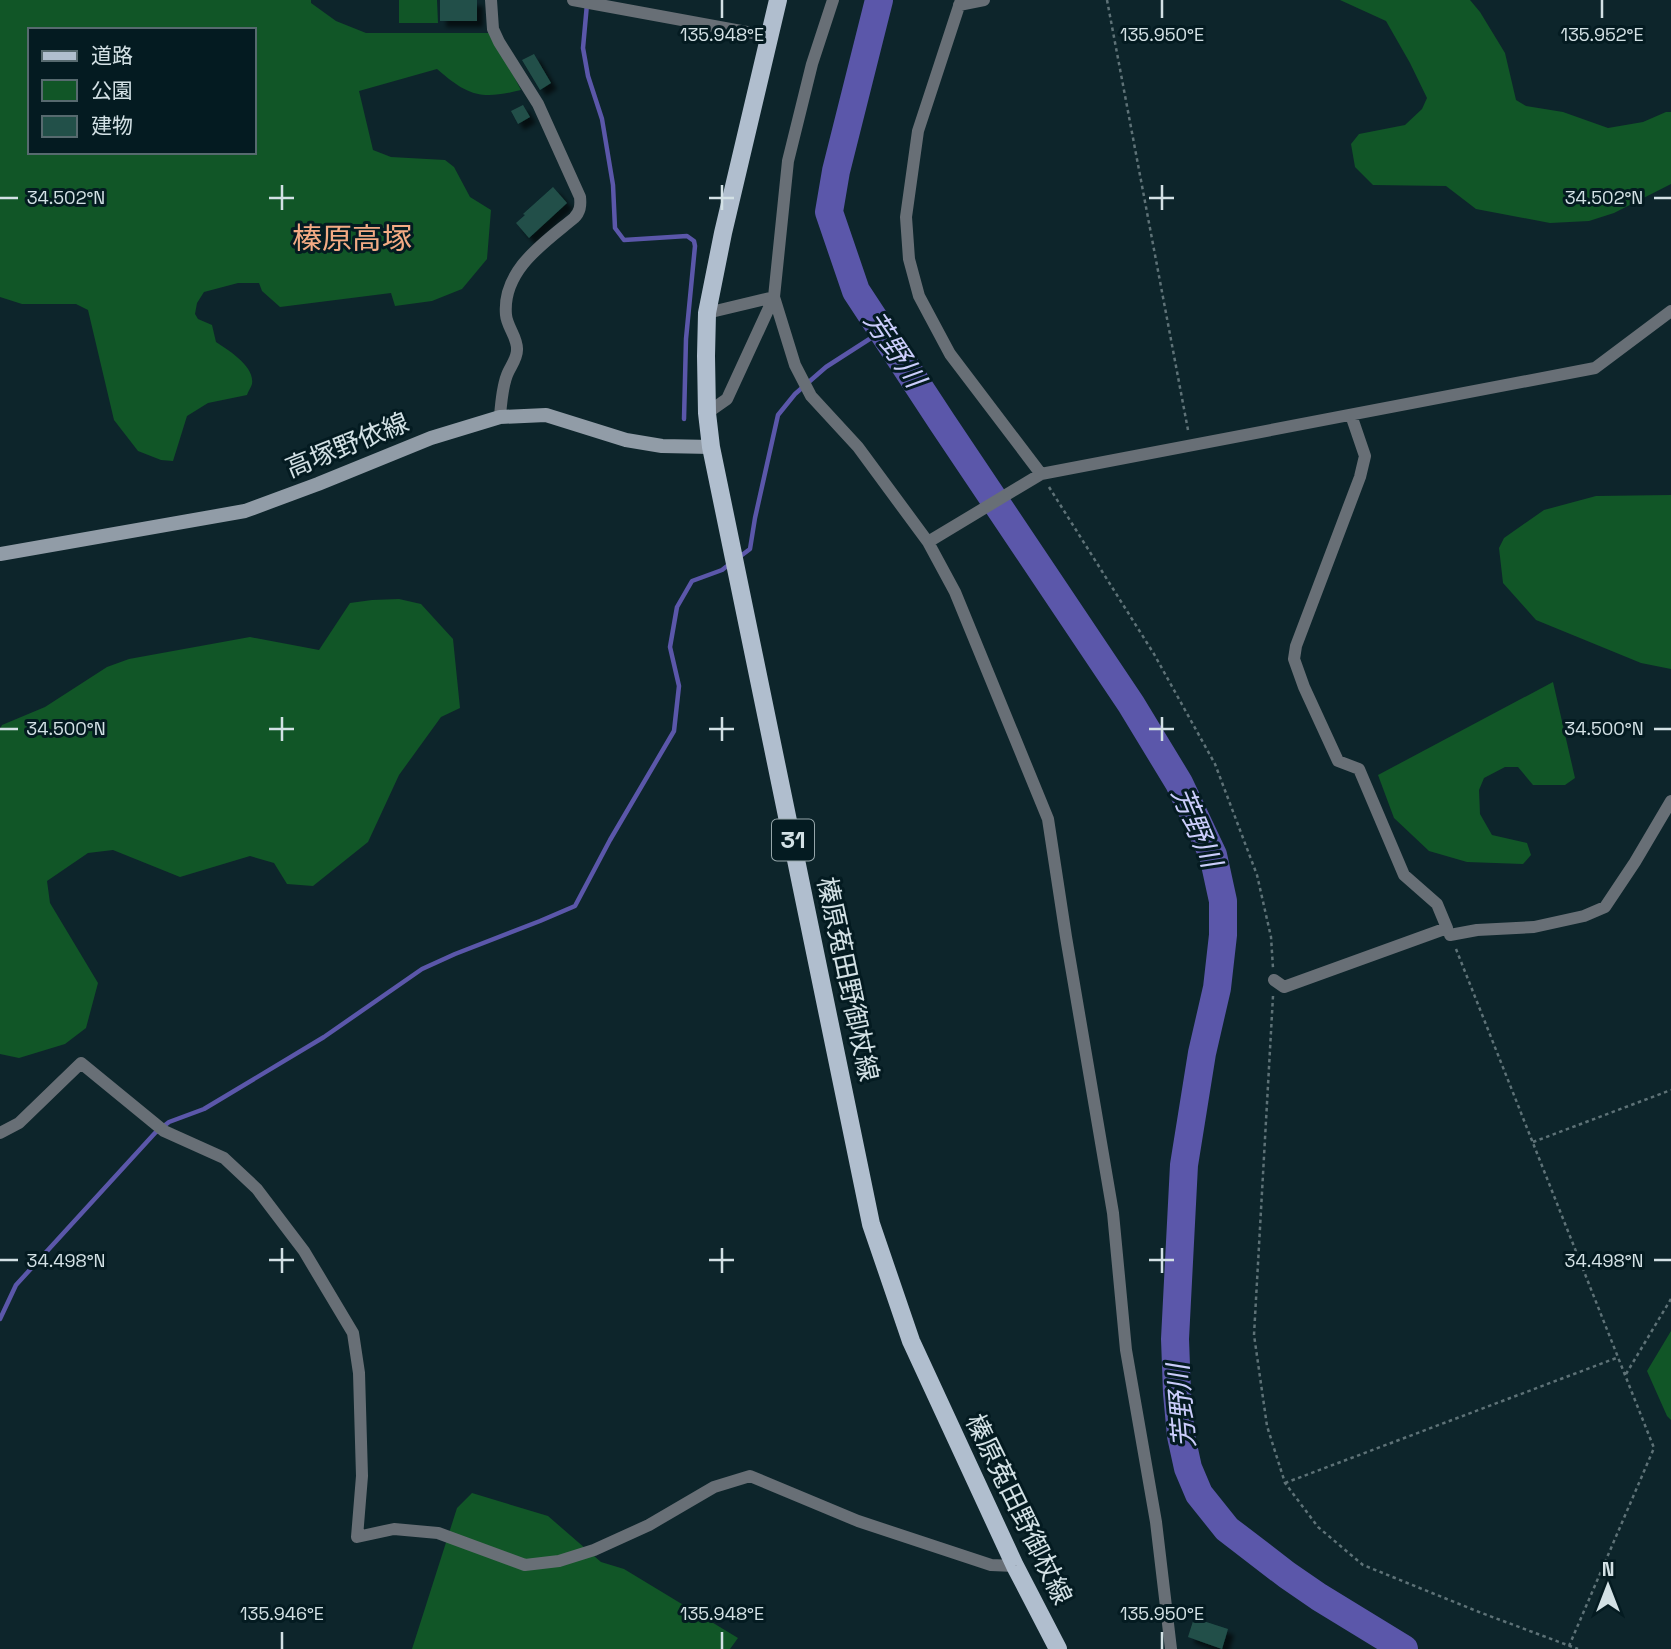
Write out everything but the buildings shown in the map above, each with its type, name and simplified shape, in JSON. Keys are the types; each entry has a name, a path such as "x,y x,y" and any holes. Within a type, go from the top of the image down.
{"main road":[{"name":"榛原菟田野御杖線","path":"778,0 723,233 708,313 707,413 711,447 871,1224 911,1341 1016,1566 1058,1649"},
{"name":"高塚野依線","path":"0,554 244,511 431,438 500,417 546,415 626,440 662,446 711,447"}],"street":[{"path":"491,0 492,29 538,104 580,197 581,205 579,214 529,256 509,286 505,317 517,349 502,392 500,417"},
{"path":"707,413 727,399 774,297 788,161 811,64 833,0"},
{"path":"984,0 960,2 918,131 906,217 909,259 919,296 950,354 1036,477"},
{"path":"577,1 769,36"},
{"path":"708,313 774,297"},
{"path":"774,297 795,365 811,396 858,447 932,540 1048,819 1113,1213 1126,1350 1156,1522 1174,1648"},
{"path":"932,540 1036,477 1595,368 1671,311"},
{"path":"1273,980 1284,986 1447,928 1437,904 1404,875 1359,769 1338,761 1294,659 1296,646 1360,477 1365,456 1351,415"},
{"path":"1450,936 1477,930 1534,927 1584,916 1605,907 1671,801"},
{"path":"0,1133 19,1123 81,1063 164,1131 224,1158 257,1189 304,1251 353,1333 359,1373 362,1476 357,1537 394,1529 438,1533 525,1564 559,1561 594,1550 649,1525 715,1488 750,1476 858,1521 991,1565 1016,1566"}],"path":[{"path":"1107,0 1191,446"},
{"path":"1036,477 1154,654 1215,764 1257,875 1271,937 1273,980 1254,1335 1267,1426 1285,1483 1318,1527 1363,1565 1578,1649"},
{"path":"1450,936 1654,1448 1569,1646"},
{"path":"1533,1142 1671,1090"},
{"path":"1626,1375 1671,1299"},
{"path":"1285,1483 1619,1357"}],"green space":[{"path":"0,0 311,0 311,3 336,21 366,33 491,33 521,90 495,95 476,93 458,85 437,69 359,91 373,150 391,157 445,160 454,167 470,197 491,210 487,259 462,289 432,301 395,306 391,293 280,307 262,291 259,283 238,283 204,292 197,303 195,314 198,319 212,325 216,342 245,365 252,377 252,384 247,395 208,403 187,416 173,461 161,460 138,451 114,420 88,310 76,304 22,304 0,297"},
{"path":"399,0 437,0 438,23 399,23"},
{"path":"1340,0 1470,0 1505,53 1516,100 1526,106 1563,112 1608,128 1643,122 1671,112 1671,184 1614,213 1589,221 1550,223 1476,209 1446,186 1373,185 1355,167 1351,144 1359,134 1405,125 1422,109 1427,98 1386,21"},
{"path":"1671,495 1671,669 1641,663 1536,620 1503,583 1499,548 1504,538 1544,510 1596,496"},
{"path":"399,599 421,604 453,639 460,708 441,717 399,775 368,842 313,886 287,884 274,863 250,856 180,877 113,850 88,853 47,881 50,903 98,983 86,1028 65,1044 19,1058 0,1054 2,725 45,707 107,667 129,659 250,637 319,650 350,603"},
{"path":"1553,682 1575,778 1565,785 1533,785 1518,767 1505,767 1484,778 1479,790 1480,814 1492,835 1527,843 1531,855 1523,864 1467,862 1429,851 1394,818 1378,775"},
{"path":"1671,1331 1671,1420 1647,1371"},
{"path":"472,1493 548,1516 601,1562 624,1569 738,1638 730,1649 412,1649 457,1508"}],"waterway":[{"name":"芳野川","path":"879,0 836,171 829,212 856,291 1131,704 1179,783 1213,855 1223,901 1223,935 1217,988 1202,1053 1184,1165 1175,1339 1181,1436 1188,1468 1199,1494 1227,1529 1319,1597 1404,1649"},
{"path":"587,4 583,48 588,76 602,119 613,185 615,228 624,240 687,236 694,241 686,339 684,419"},
{"path":"738,558 750,549 778,415 795,394 826,367 882,331"},
{"path":"0,1319 16,1285 155,1133 169,1122 204,1109 324,1037 422,969 575,906 674,731 679,686 670,647 677,607 692,581 722,570 731,563"}],"district":[{"name":"榛原高塚","path":"352,239"}]}
